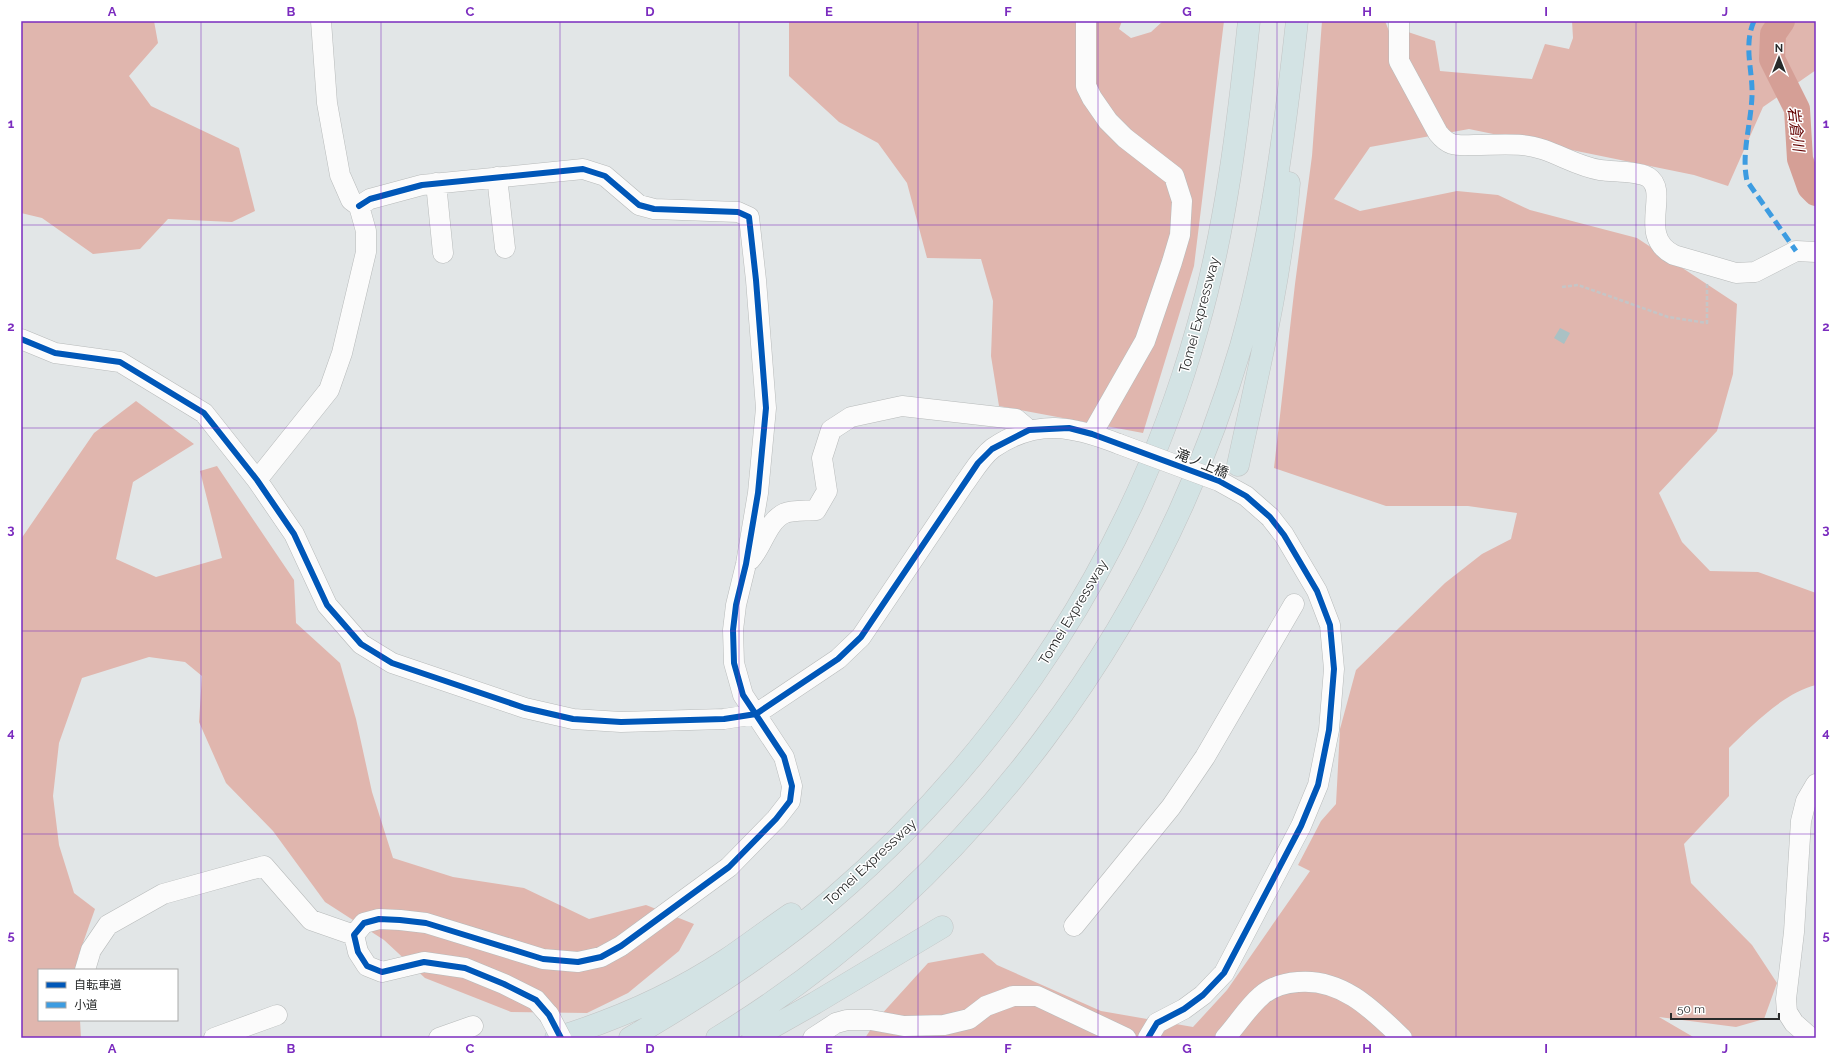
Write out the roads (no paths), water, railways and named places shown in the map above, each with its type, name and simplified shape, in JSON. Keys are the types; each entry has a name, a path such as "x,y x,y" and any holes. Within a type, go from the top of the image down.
{"highway":[{"name":"Tomei Expressway","path":"630,1038 688,1004 782,939 830,900 874,861 914,822 1004,718 1059,638 1092,584 1117,537 1145,476 1185,372 1206,295 1224,215 1238,122 1249,21"},
{"path":"717,1038 782,995 838,952 913,887 980,818 1012,780 1073,699 1104,652 1149,575 1167,538 1207,445 1227,390 1252,306 1278,176 1291,84 1297,21"},
{"path":"1238,465 1269,323 1285,230 1291,168 1291,84"},
{"path":"556,1038 625,1014 678,988 725,960 808,902 852,864 916,802 1059,638"},
{"path":"753,1038 815,1003 942,927"}],"street":[{"path":"257,480 329,390 342,353 366,252 366,231 359,206 351,200 340,175 327,103 321,21"},
{"path":"1086,21 1086,86 1092,98 1108,122 1125,138 1174,176 1182,201 1180,234 1145,341 1092,434"},
{"path":"1399,21 1399,61 1438,133 1445,141 1458,145 1523,145 1537,147 1580,166 1599,170 1641,174 1649,178 1655,185 1655,231 1658,242 1664,250 1674,255 1736,273 1746,273 1755,272 1796,251 1816,252"},
{"path":"354,935 364,922 379,919 400,920 426,923 543,958 578,962 601,957 621,946 729,867 776,819 790,801 792,786 784,757 743,695 734,663 733,630 736,605 746,564 758,493 766,408 756,280 749,217 738,212 654,209 639,205 605,176 583,169 422,185 370,198 359,206"},
{"path":"497,177 505,248"},
{"path":"436,183 443,253"},
{"path":"21,339 55,353 120,362 204,413 257,480 294,534 327,605 361,644 392,664 525,708 573,719 621,722 724,719 756,714 838,659 862,637 978,463 992,449 1029,430 1016,419 902,406 851,417 831,430 822,458 827,491 816,510 785,513 773,523 757,553 746,564"},
{"name":"滝ノ上橋","path":"1029,430 1069,428 1092,434 1219,481 1246,496 1270,517 1284,535 1317,591 1330,625 1334,669 1329,730 1318,785 1301,826 1224,973 1203,996 1184,1009 1157,1023 1148,1038"},
{"path":"1074,926 1171,807 1197,769 1294,604"},
{"path":"1811,1038 1794,1023 1787,1012 1786,999 1794,932 1801,821 1806,801 1816,784"},
{"path":"86,969 91,950 108,925 163,894 264,866 311,920 354,935"},
{"path":"354,935 358,952 367,966 382,972 424,962 465,968 504,984 536,1000 549,1015 561,1038"},
{"path":"1225,1038 1260,996 1281,985 1309,981 1322,982 1348,993 1374,1011 1402,1038"},
{"path":"813,1038 836,1023 847,1020 872,1020 904,1026 944,1025 969,1018 986,1006 1013,996 1037,996 1126,1038"},
{"path":"214,1038 277,1015"},
{"path":"439,1038 473,1026"}],"waterway":[{"name":"岩倉川","path":"1782,21 1773,34 1772,59 1797,109 1800,159 1810,187 1816,193"}]}
